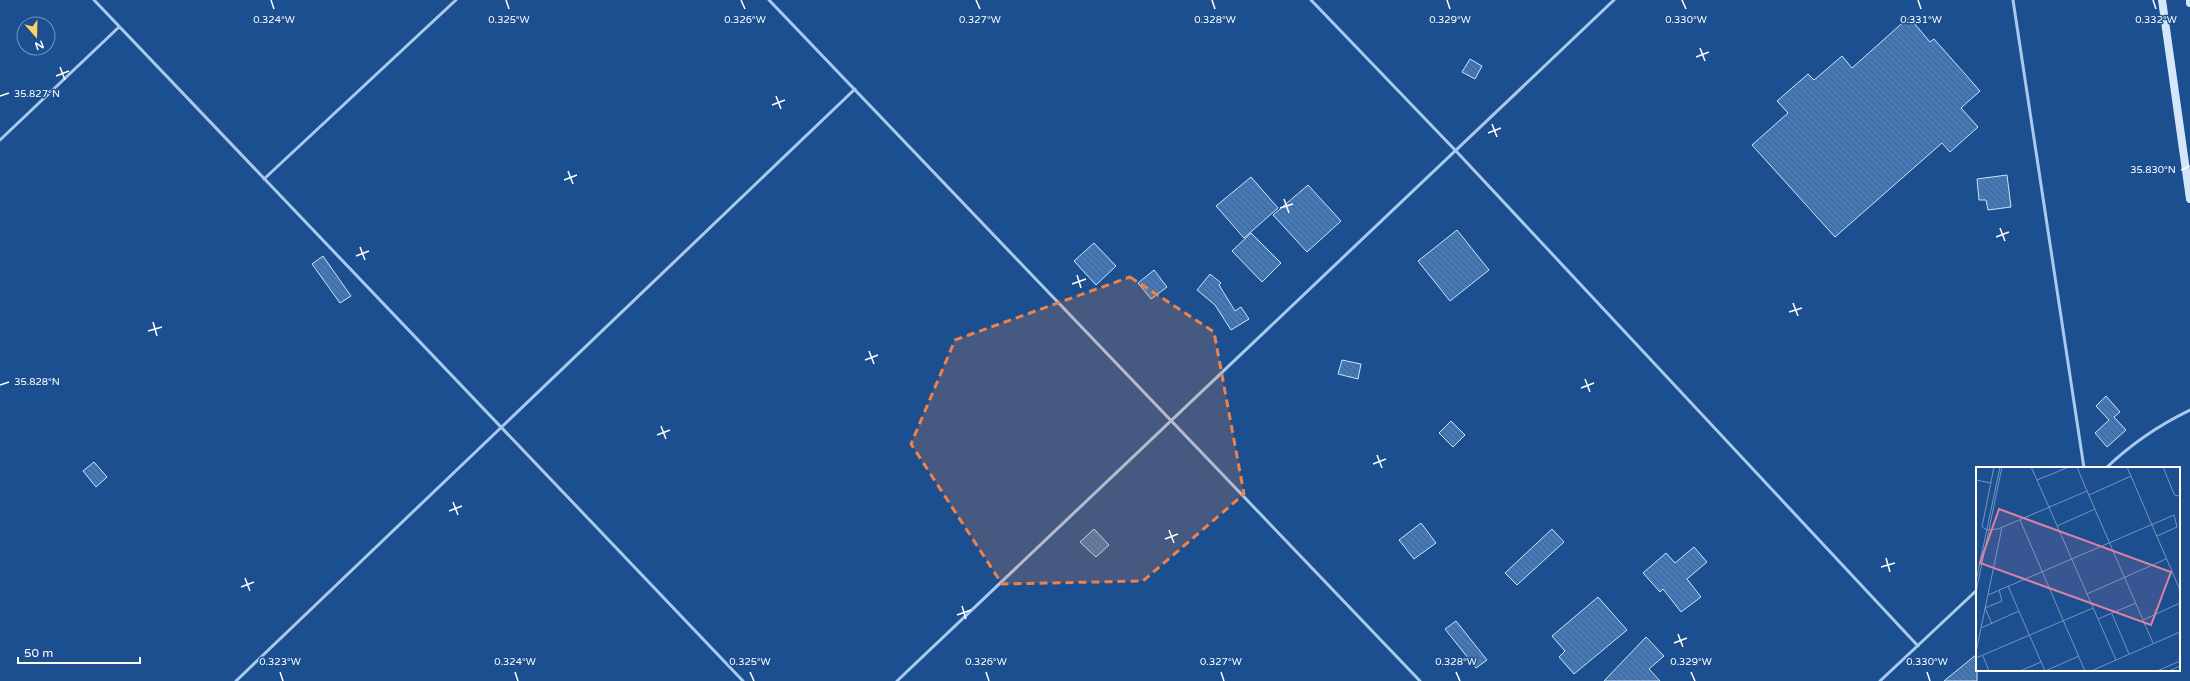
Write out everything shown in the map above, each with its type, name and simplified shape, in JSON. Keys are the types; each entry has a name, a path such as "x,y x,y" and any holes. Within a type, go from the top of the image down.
{"main road":[{"path":"2162,0 2190,199"}],"lane":[{"path":"94,0 743,681"},
{"path":"264,179 456,0"},
{"path":"769,0 1420,681"},
{"path":"1311,0 1456,151 1918,646"},
{"path":"897,681 1614,0"},
{"path":"2013,0 2084,467"},
{"path":"0,140 119,27"},
{"path":"236,681 855,89"},
{"path":"2107,467 2122,452 2169,420 2190,410"},
{"path":"1880,681 1976,591"}],"highlighted area":[{"path":"1130,277 1214,332 1244,494 1143,581 1002,584 911,444 955,340"}],"building":[{"path":"1909,17 1930,42 1934,39 1980,91 1961,108 1978,127 1950,152 1942,143 1835,237 1752,145 1788,113 1777,101 1808,74 1814,80 1842,56 1852,68"},
{"path":"1470,59 1482,66 1475,79 1462,72"},
{"path":"2007,175 2011,207 1988,210 1986,200 1979,200 1977,179"},
{"path":"1251,177 1278,208 1244,238 1216,206"},
{"path":"1308,185 1341,221 1307,252 1273,215"},
{"path":"1457,230 1489,270 1450,301 1418,261"},
{"path":"1251,233 1281,263 1262,282 1232,251"},
{"path":"1094,243 1116,266 1096,285 1074,261"},
{"path":"323,256 351,296 340,303 312,264"},
{"path":"1154,270 1167,287 1151,299 1138,283"},
{"path":"1210,274 1221,283 1219,285 1235,311 1241,307 1249,319 1231,330 1215,305 1197,290"},
{"path":"1342,360 1361,364 1358,379 1338,374"},
{"path":"2106,396 2120,412 2114,417 2126,430 2107,447 2095,433 2109,420 2096,406"},
{"path":"1451,421 1465,435 1453,447 1439,433"},
{"path":"94,462 107,477 96,487 83,471"},
{"path":"1421,523 1436,543 1414,559 1399,540"},
{"path":"1094,529 1109,545 1096,557 1080,542"},
{"path":"1552,529 1564,542 1517,585 1505,573"},
{"path":"1694,547 1707,562 1687,579 1701,597 1681,612 1663,589 1660,592 1643,573 1666,553 1675,563"},
{"path":"1598,597 1627,630 1574,674 1559,657 1565,651 1552,636"},
{"path":"1456,621 1487,660 1476,668 1445,629"},
{"path":"1646,637 1664,656 1649,669 1660,681 1604,681"},
{"path":"1976,655 1977,681 1944,681"}]}
